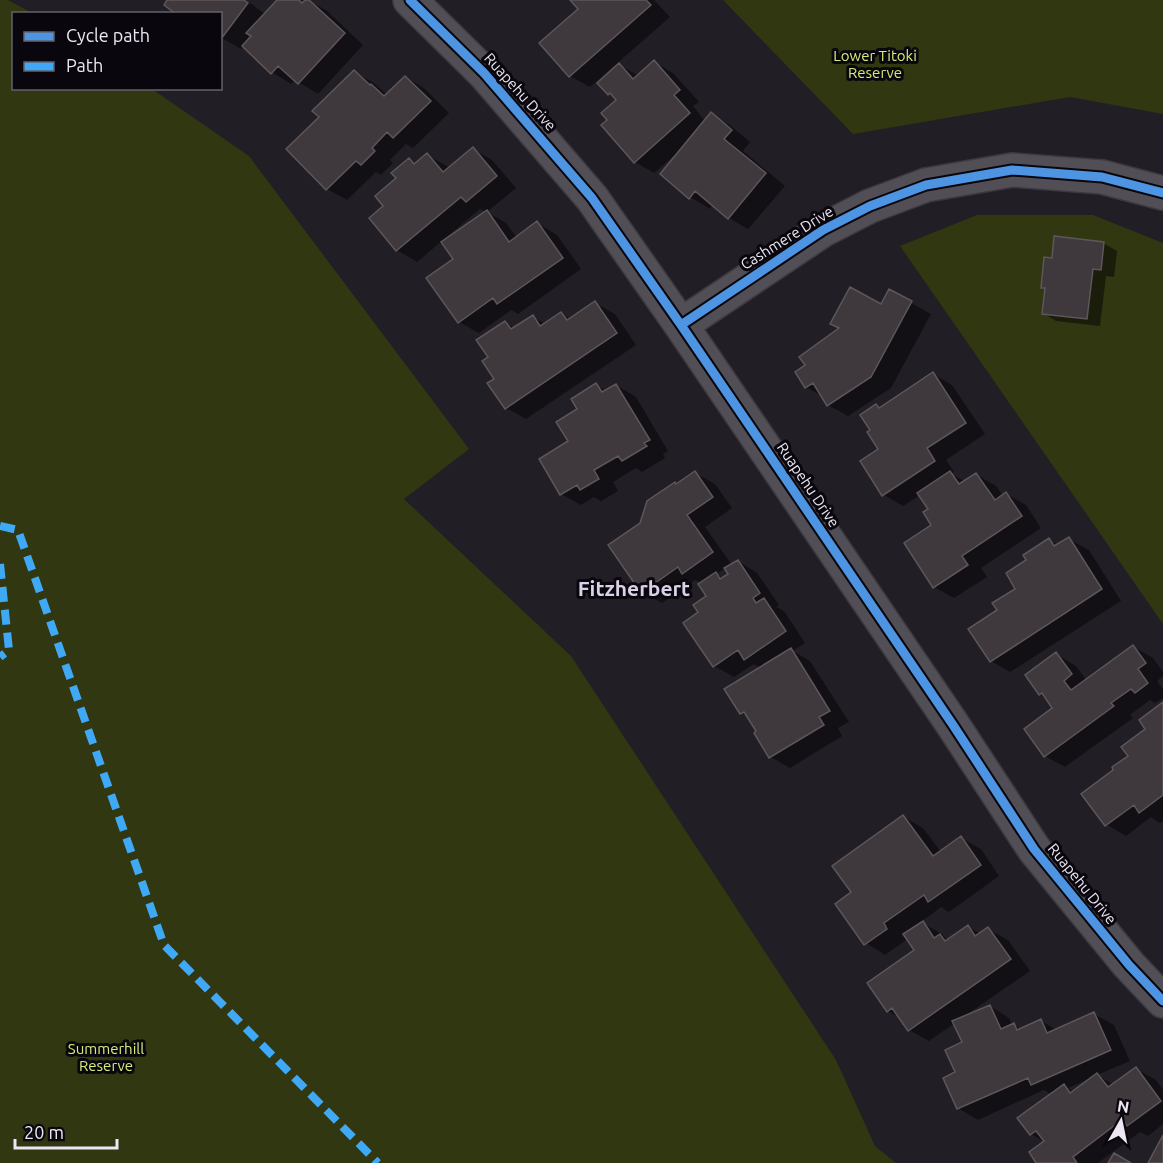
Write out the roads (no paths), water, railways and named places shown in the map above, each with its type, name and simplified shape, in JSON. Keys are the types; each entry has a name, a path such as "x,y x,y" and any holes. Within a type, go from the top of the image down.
{"street":[{"name":"Ruapehu Drive","path":"410,0 484,72 592,198 953,725 1034,849 1129,965 1163,1001"},
{"name":"Cashmere Drive","path":"681,325 823,230 870,206 926,185 1012,170 1102,177 1163,193"}],"district":[{"name":"Fitzherbert","path":"634,589"}],"park label":[{"name":"Lower Titoki Reserve","path":"875,64"},
{"name":"Summerhill Reserve","path":"106,1058"}]}
